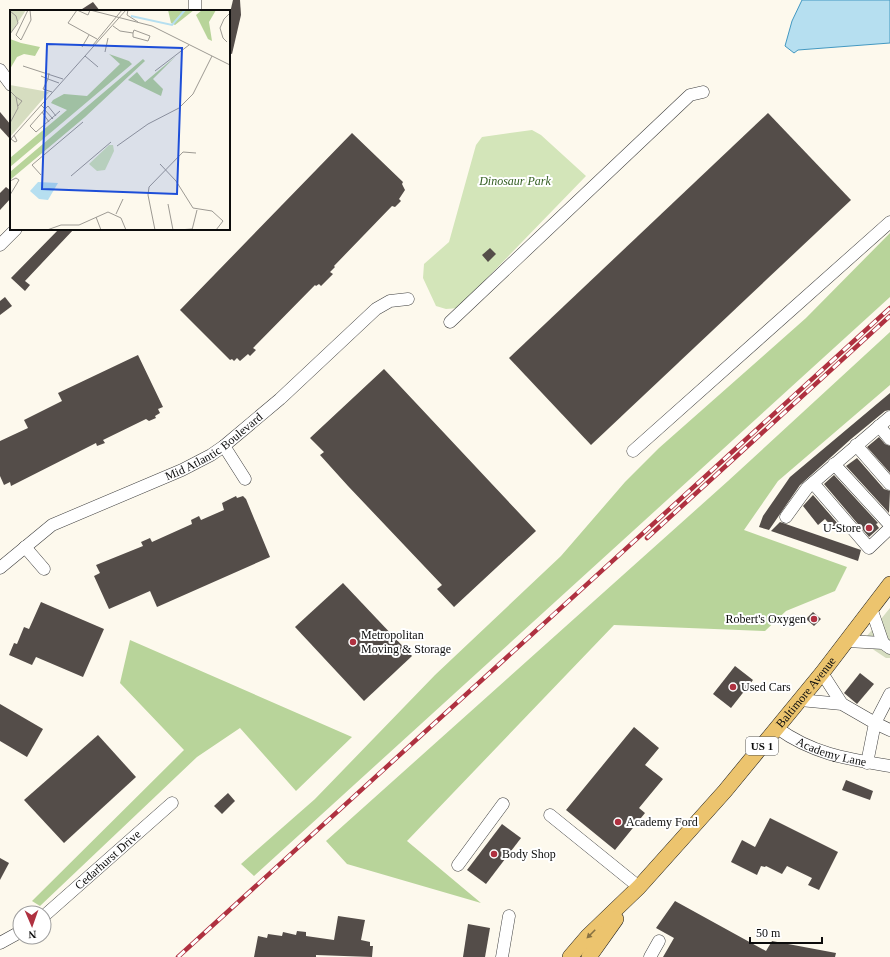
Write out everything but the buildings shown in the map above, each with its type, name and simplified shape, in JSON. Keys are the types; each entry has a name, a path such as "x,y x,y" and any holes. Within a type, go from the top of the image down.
{"main road":[{"name":"Baltimore Avenue","path":"570,957 588,936 639,887 725,791 822,673 890,584"},
{"name":"Baltimore Avenue","path":"589,957 639,887"}],"street":[{"path":"0,70 10,84"},
{"path":"450,322 690,95 703,92"},
{"path":"633,451 890,222"},
{"path":"0,246 15,230"},
{"name":"Mid Atlantic Boulevard","path":"0,568 52,525 182,470 211,455 224,446 280,399 376,309 390,301 408,299"},
{"path":"786,518 806,488 890,416"},
{"path":"879,426 890,439"},
{"path":"856,445 890,484"},
{"path":"224,446 245,479"},
{"path":"813,482 869,548 890,528 834,464"},
{"path":"25,547 44,569"},
{"path":"871,608 886,646"},
{"path":"847,640 886,646"},
{"path":"822,673 842,704"},
{"path":"867,763 875,723 890,694"},
{"path":"800,700 842,704 890,730"},
{"name":"Academy Lane","path":"777,728 800,744 820,752 867,763 890,766"},
{"name":"Cedarhurst Drive","path":"52,909 172,803"},
{"path":"458,865 503,804"},
{"path":"550,815 639,887"},
{"path":"502,957 509,916"},
{"path":"0,943 12,936"},
{"path":"650,957 659,941"}],"green space":[{"name":"Dinosaur Park","path":"532,130 541,135 586,176 458,308 446,309 436,306 423,278 424,264 449,242 476,145 482,137"},
{"path":"890,233 890,297 254,876 241,864 315,799 435,675 561,556 625,482 659,448 806,318"},
{"path":"890,332 890,385 778,481 744,530 847,567 835,591 786,611 765,631 614,625 407,841 481,903 347,864 326,841 728,481"},
{"path":"890,608 890,658 886,658 862,642"},
{"path":"130,640 352,737 296,791 240,728 197,757 41,905 38,905 32,901 184,750 120,683"}],"water":[{"path":"802,0 890,0 890,43 798,50 794,53 785,46 792,21"}],"railway":[{"path":"178,957 890,308"},
{"path":"647,538 890,316"}],"place":[{"name":"U-Store","path":"869,528"},
{"name":"Robert's Oxygen","path":"814,619"},
{"name":"Metropolitan Moving & Storage","path":"353,642"},
{"name":"Used Cars","path":"733,687"},
{"name":"Academy Ford","path":"618,822"},
{"name":"Body Shop","path":"494,854"}]}
